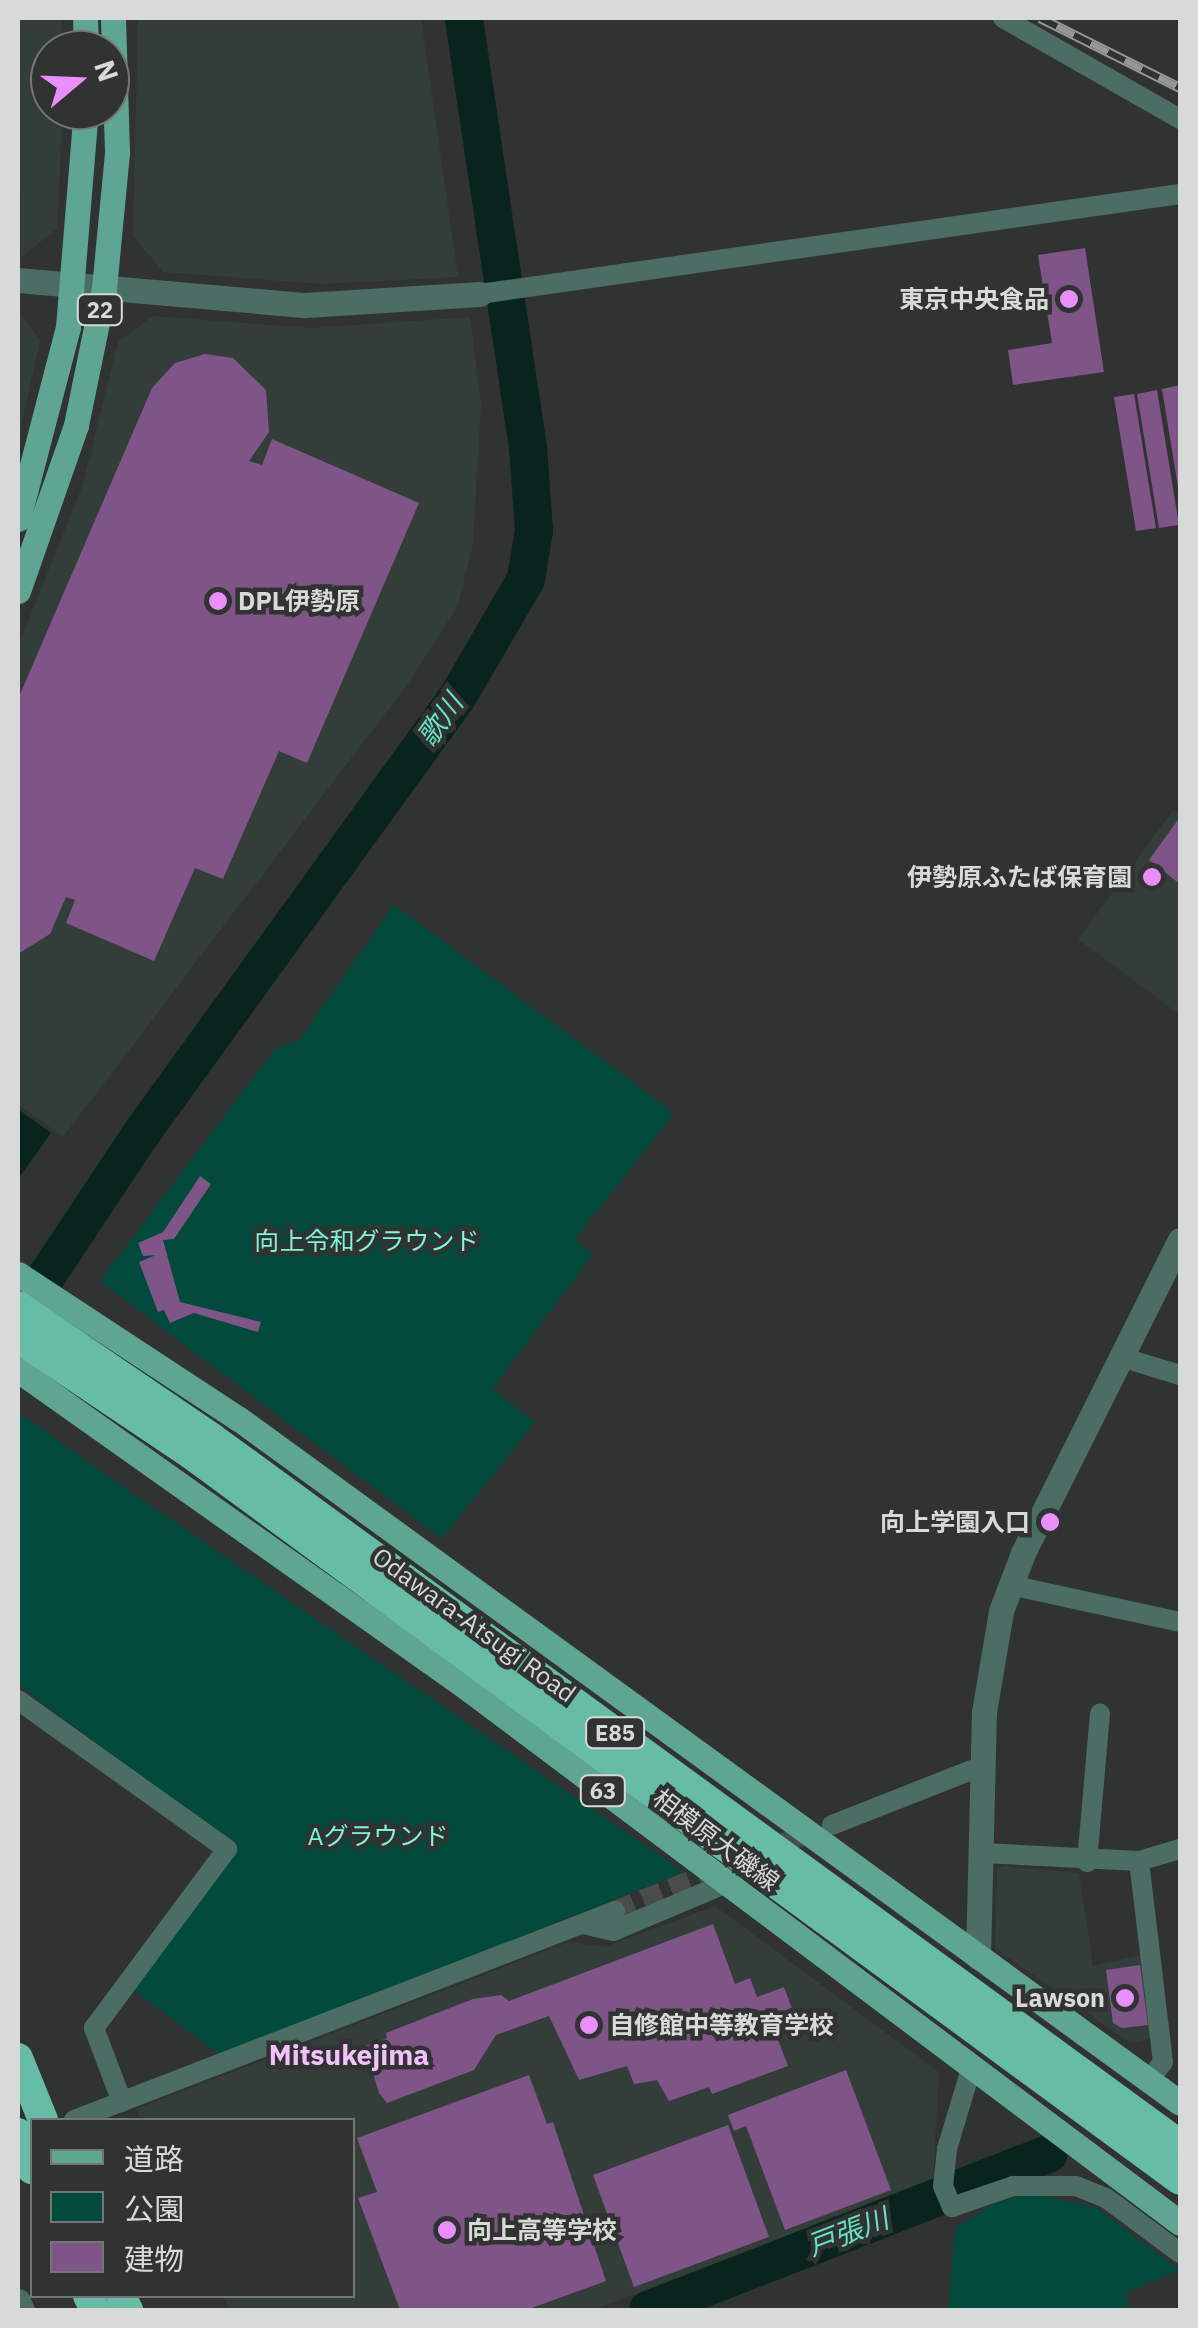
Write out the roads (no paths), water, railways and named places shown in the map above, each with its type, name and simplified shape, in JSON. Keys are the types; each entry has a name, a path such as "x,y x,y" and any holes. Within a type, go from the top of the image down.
{"highway":[{"name":"Odawara-Atsugi Road","path":"18,1306 36,1336 192,1455 1180,2180"},
{"name":"Odawara-Atsugi Road","path":"36,1336 1180,2145"},
{"path":"18,2058 42,2118"},
{"path":"18,2133 30,2164"}],"main road":[{"name":"22","path":"18,590 76,425 104,288 117,152 113,18"},
{"name":"22","path":"18,520 74,286 85,130"},
{"name":"相模原大磯線","path":"18,1274 36,1336 451,1676 1180,2223"},
{"name":"相模原大磯線","path":"36,1336 238,1418 1180,2103"}],"street":[{"path":"1003,18 1180,119"},
{"path":"18,280 306,306 480,294 1180,194"},
{"path":"978,1957 984,1764 993,1644 1010,1585 1179,1245"},
{"path":"1121,1357 1180,1375"},
{"path":"1010,1585 1180,1622"},
{"path":"18,1700 227,1849 94,2028 122,2102"},
{"path":"1087,1862 1100,1714"},
{"path":"832,1825 984,1764"},
{"path":"982,1853 1087,1862 1139,1861 1180,1849"},
{"path":"1139,1861 1163,2062 1150,2079"},
{"path":"582,1924 613,1931 724,1884"},
{"path":"79,2118 615,1911"},
{"path":"971,2068 955,2104 948,2197 1013,2186 1076,2186 1106,2198 1180,2252"},
{"path":"18,2301 22,2310"}],"waterway":[{"name":"歌川","path":"18,1319 143,1131 458,696 526,579 534,531 528,448 464,18"},
{"name":"戸張川","path":"648,2310 1049,2154"}],"tunnel":[{"path":"615,1911 817,1830"}],"railway":[{"path":"1040,18 1180,88"}],"place":[{"name":"東京中央食品","path":"1069,299"},
{"name":"DPL伊勢原","path":"218,601"},
{"name":"伊勢原ふたば保育園","path":"1152,877"},
{"name":"向上学園入口","path":"1050,1522"},
{"name":"Lawson","path":"1125,1998"},
{"name":"自修館中等教育学校","path":"589,2025"},
{"name":"向上高等学校","path":"447,2230"}],"district":[{"name":"Mitsukejima","path":"349,2055"}],"park label":[{"name":"向上令和グラウンド","path":"367,1241"},
{"name":"Aグラウンド","path":"378,1836"}]}
